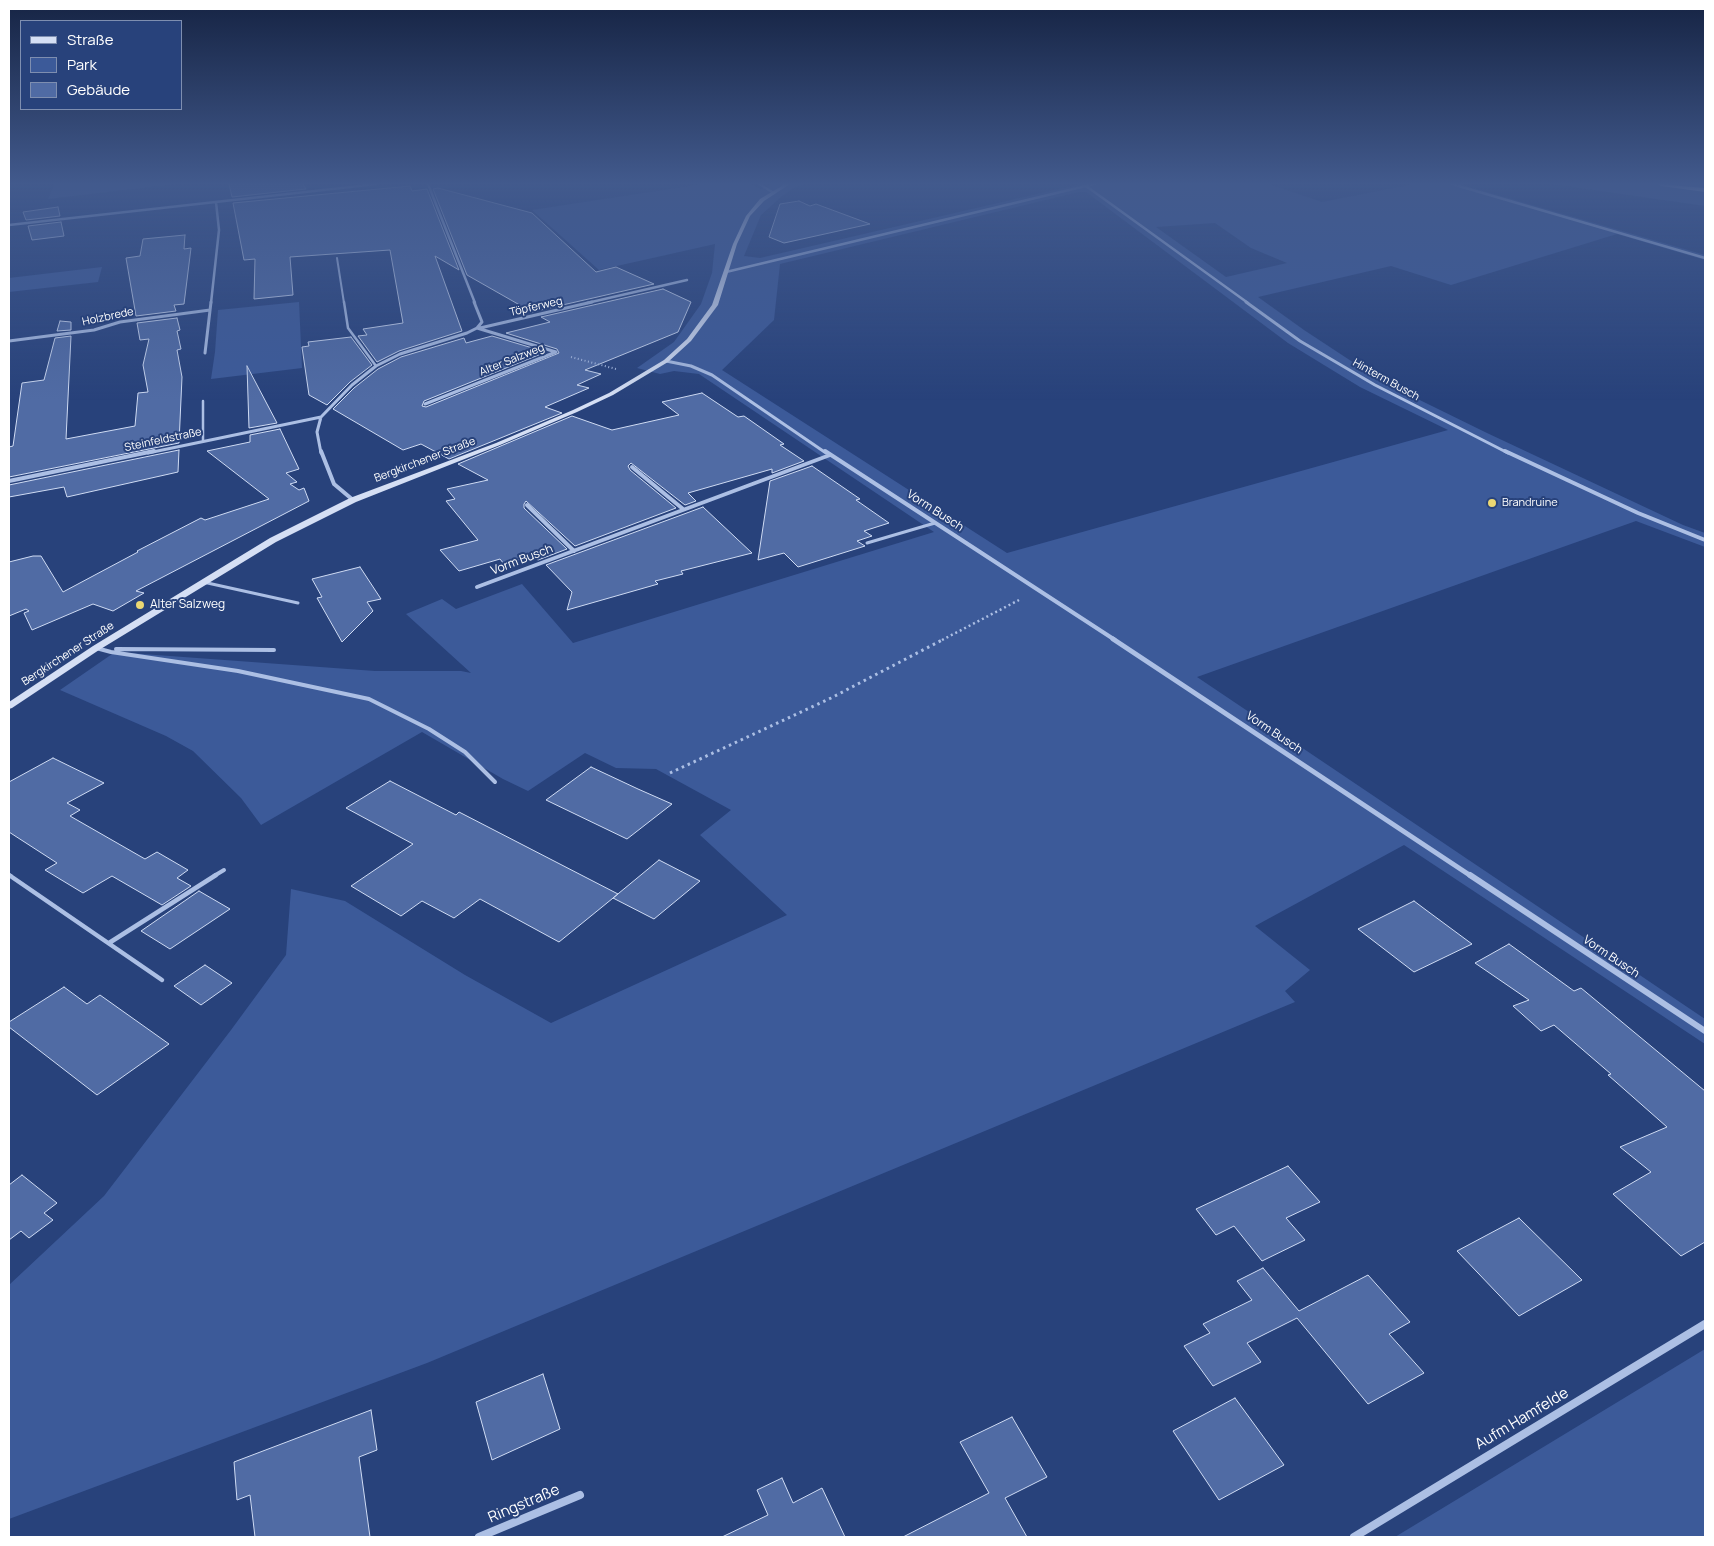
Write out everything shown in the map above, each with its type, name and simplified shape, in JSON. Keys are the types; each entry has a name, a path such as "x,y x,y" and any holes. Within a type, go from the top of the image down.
{"street":[{"path":"205,353 216,256"},
{"path":"353,500 334,484 322,455 317,432 321,418 352,386 376,366 400,354 477,328 482,322 456,256"},
{"name":"Bergkirchener Straße","path":"9,706 96,648 273,540 353,500 498,444 575,411 641,377 666,361 689,340 715,305 731,256"},
{"path":"726,272 792,256"},
{"name":"Hinterm Busch","path":"1183,256 1300,341 1375,385 1481,440 1638,513 1705,540"},
{"name":"Töpferweg","path":"477,328 687,280"},
{"name":"Holzbrede","path":"9,341 94,330 120,322 210,310"},
{"name":"Alter Salzweg","path":"477,328 556,352"},
{"name":"Alter Salzweg","path":"425,404 556,352"},
{"name":"Vorm Busch","path":"666,361 691,366 712,375 830,455 1039,590 1705,1032"},
{"name":"Steinfeldstraße","path":"9,481 203,440 321,418"},
{"name":"Vorm Busch","path":"477,587 830,455"},
{"path":"632,467 683,509"},
{"name":"Vorm Busch","path":"527,505 574,551"},
{"name":"Aufm Hamfelde","path":"1354,1537 1705,1324"},
{"name":"Ringstraße","path":"479,1537 580,1495"}],"lane":[{"path":"337,258 348,328 376,366"},
{"path":"203,401 203,440"},
{"path":"867,543 935,523"},
{"path":"203,582 298,603"},
{"path":"96,648 238,672 369,699 429,729 465,752 495,782"},
{"path":"116,649 274,650"},
{"path":"109,943 224,870"},
{"path":"9,875 162,980"}],"path":[{"path":"556,352 641,377"},
{"path":"670,773 831,698 1039,590"}],"green space":[{"path":"584,256 661,256 599,270"},
{"path":"714,256 760,258 768,256 813,256 780,264 774,320 722,370 1007,553 1448,430 1360,387 1288,343 1172,256 1197,256 1226,277 1287,263 1271,256 1545,256 1451,285 1391,266 1258,297 1383,382 1683,525 1705,533 1705,547 1636,521 1197,677 1705,1019 1705,1044 1404,845 1255,926 1310,970 1285,991 1295,1002 427,1363 9,1519 9,1285 104,1196 286,955 291,889 345,901 465,975 551,1023 787,915 700,835 731,810 656,769 616,768 585,753 528,791 503,779 422,732 261,825 241,798 193,751 166,736 60,690 115,652 375,671 461,671 471,673 406,614 442,599 456,609 522,584 573,643 934,532 699,374 674,371 660,374 637,368 674,342 701,304 712,273"},
{"path":"1692,256 1705,256 1705,260"},
{"path":"102,267 98,282 9,292 9,278"},
{"path":"299,302 302,368 211,379 218,310"},
{"path":"1705,1349 1705,1537 1395,1537"}],"building":[{"path":"190,256 184,304 174,305 176,311 136,316 126,258"},
{"path":"243,256 302,256 290,257 293,295 254,299 255,259 244,260"},
{"path":"391,256 435,256 462,331 399,351 377,362 358,336 367,335 363,329 403,323"},
{"path":"435,256 454,256 459,270"},
{"path":"460,256 579,256 596,272 616,267 654,284 532,312 467,275"},
{"path":"663,289 691,302 678,332 585,370 601,374 577,385 589,388 545,407 562,413 449,459 421,444 403,450 333,409 354,388 378,369 401,357 464,338 466,343 492,336 546,352 424,401 422,406 426,407 559,353 557,349 506,333 550,322 541,317"},
{"path":"177,318 180,330 177,331 181,349 177,350 182,377 179,443 9,477 9,447 13,446 22,383 44,380 55,338 71,336 66,439 135,426 138,393 148,392 143,365 149,339 140,340 137,323"},
{"path":"60,321 71,322 71,330 57,331"},
{"path":"351,337 372,365 350,382 327,405 309,395 302,347 309,346 308,342"},
{"path":"247,366 277,423 249,428"},
{"path":"702,393 738,417 744,416 784,444 780,445 804,461 772,473 772,469 688,493 696,501 685,505 631,463 628,466 630,470 676,508 575,546 526,501 524,508 567,549 538,560 532,556 504,564 500,559 459,571 440,550 478,540 446,501 455,499 447,489 488,480 458,464 572,416 612,430 679,415 662,402"},
{"path":"280,429 299,469 286,473 297,482 290,484 299,490 304,488 309,501 136,591 144,593 113,611 93,604 32,630 24,613 29,611 26,609 9,616 9,562 41,556 63,592 201,518 205,520 269,499 207,451 250,442 250,435"},
{"path":"179,450 178,472 67,497 64,487 9,497 9,485"},
{"path":"812,466 860,499 856,500 889,523 864,531 872,536 857,541 865,546 798,567 784,553 758,560 770,481"},
{"path":"703,507 752,553 681,571 683,574 655,581 658,584 567,610 572,592 546,565"},
{"path":"360,567 381,599 367,602 373,611 342,642 317,598 322,597 312,579"},
{"path":"53,758 104,783 67,803 80,810 70,816 145,859 157,852 188,870 177,878 191,886 162,905 112,876 83,893 45,870 57,863 9,832 9,782"},
{"path":"591,767 672,804 627,839 546,800"},
{"path":"390,781 456,815 459,812 618,894 559,942 480,899 454,918 422,901 401,916 351,886 413,844 346,808"},
{"path":"659,860 700,881 654,919 613,898"},
{"path":"199,891 230,909 170,949 141,931"},
{"path":"1414,901 1472,944 1414,972 1358,929"},
{"path":"1509,944 1574,991 1581,988 1705,1091 1705,1242 1681,1256 1613,1194 1651,1172 1620,1147 1667,1127 1608,1075 1611,1074 1554,1025 1541,1031 1513,1006 1529,1000 1475,963"},
{"path":"205,965 232,983 201,1005 174,986"},
{"path":"64,987 87,1004 100,995 169,1044 97,1095 9,1027 9,1022"},
{"path":"1288,1166 1320,1202 1286,1218 1305,1240 1262,1261 1234,1226 1216,1235 1196,1209"},
{"path":"22,1175 57,1203 44,1213 53,1220 29,1238 21,1231 9,1240 9,1185"},
{"path":"1519,1218 1582,1280 1519,1316 1457,1251"},
{"path":"1263,1268 1299,1311 1368,1275 1410,1322 1389,1334 1424,1373 1368,1404 1297,1318 1247,1343 1261,1362 1213,1386 1184,1346 1210,1333 1203,1324 1252,1300 1237,1281"},
{"path":"543,1374 560,1429 492,1460 476,1402"},
{"path":"1235,1398 1284,1465 1219,1500 1173,1431"},
{"path":"371,1410 377,1450 359,1457 370,1537 255,1537 250,1495 237,1500 234,1462"},
{"path":"1012,1417 1047,1477 1005,1498 1027,1537 903,1537 989,1493 960,1442"},
{"path":"782,1478 793,1503 822,1488 845,1537 722,1537 768,1515 757,1490"}],"place":[{"name":"Brandruine","path":"1492,503"},
{"name":"Alter Salzweg","path":"140,605"}]}
